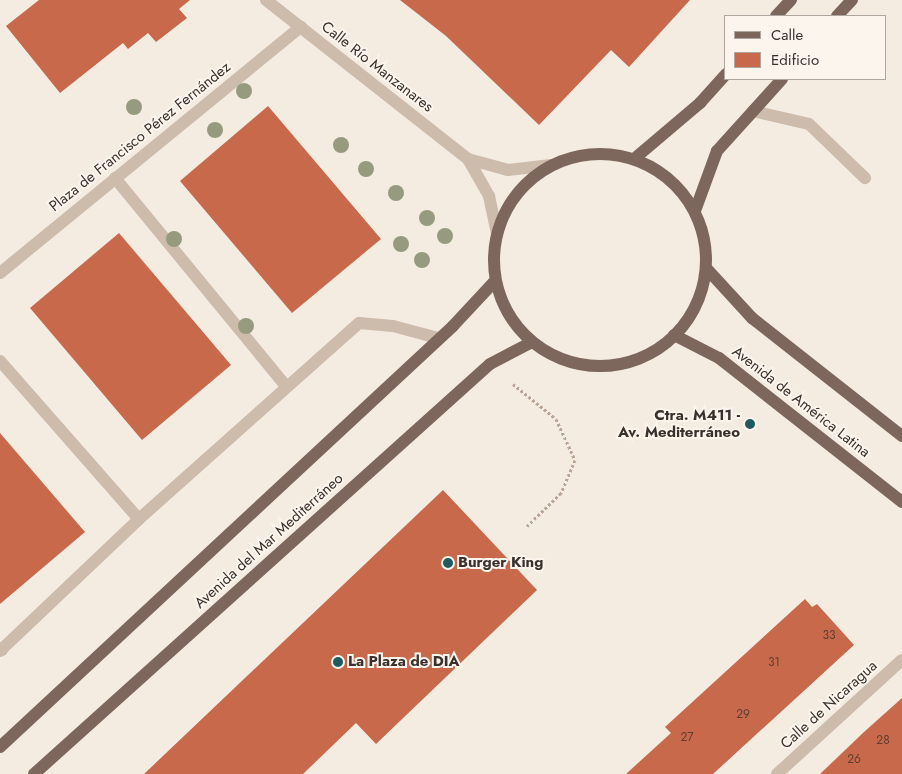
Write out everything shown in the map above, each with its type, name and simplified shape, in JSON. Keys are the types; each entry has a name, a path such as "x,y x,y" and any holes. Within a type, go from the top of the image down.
{"main road":[{"path":"777,15 791,0"},
{"path":"838,15 852,0"},
{"path":"634,159 700,103 724,76"},
{"path":"695,211 717,151 781,80"},
{"path":"606,153 634,159 659,171 679,188 695,211 705,239 707,269 698,301 674,335 659,349 632,361 602,366 573,363 546,352 532,342 503,305 494,281 497,234 508,206 526,183 551,165 587,155 606,153"},
{"path":"707,269 752,318 902,436"},
{"name":"Avenida del Mar Mediterráneo","path":"0,747 438,338 494,281"},
{"name":"Avenida de América Latina","path":"674,335 719,358 902,502"},
{"name":"Avenida del Mar Mediterráneo","path":"34,774 490,364 532,342"}],"street":[{"name":"Calle Río Manzanares","path":"266,0 468,159 489,196 497,234"},
{"name":"Plaza de Francisco Pérez Fernández","path":"0,273 301,27"},
{"path":"753,111 808,124 865,178"},
{"name":"Calle Río Manzanares","path":"468,159 508,170 551,165"},
{"path":"115,178 285,385"},
{"path":"0,650 285,385 359,323 393,326 438,338"},
{"path":"0,361 139,519"},
{"name":"Calle de Nicaragua","path":"777,774 902,660"}],"path":[{"path":"510,382 556,419 575,460 562,493 525,528"}],"building":[{"path":"39,0 190,0 179,9 187,18 156,42 148,33 128,49 123,43 60,93 6,26"},
{"path":"400,0 690,0 629,67 611,50 539,125 446,36"},
{"path":"268,106 381,239 292,313 180,181"},
{"path":"119,233 231,365 142,440 30,308"},
{"path":"0,433 85,532 0,604"},
{"path":"443,490 537,590 376,744 356,723 303,774 144,774"},
{"path":"805,599 812,607 817,604 854,645 713,774 626,774 671,733 665,727"},
{"path":"902,698 902,774 820,774 864,732"}],"place":[{"name":"Ctra. M411 - Av. Mediterráneo","path":"750,424"},
{"name":"Burger King","path":"448,563"},
{"name":"La Plaza de DIA","path":"338,662"}]}
